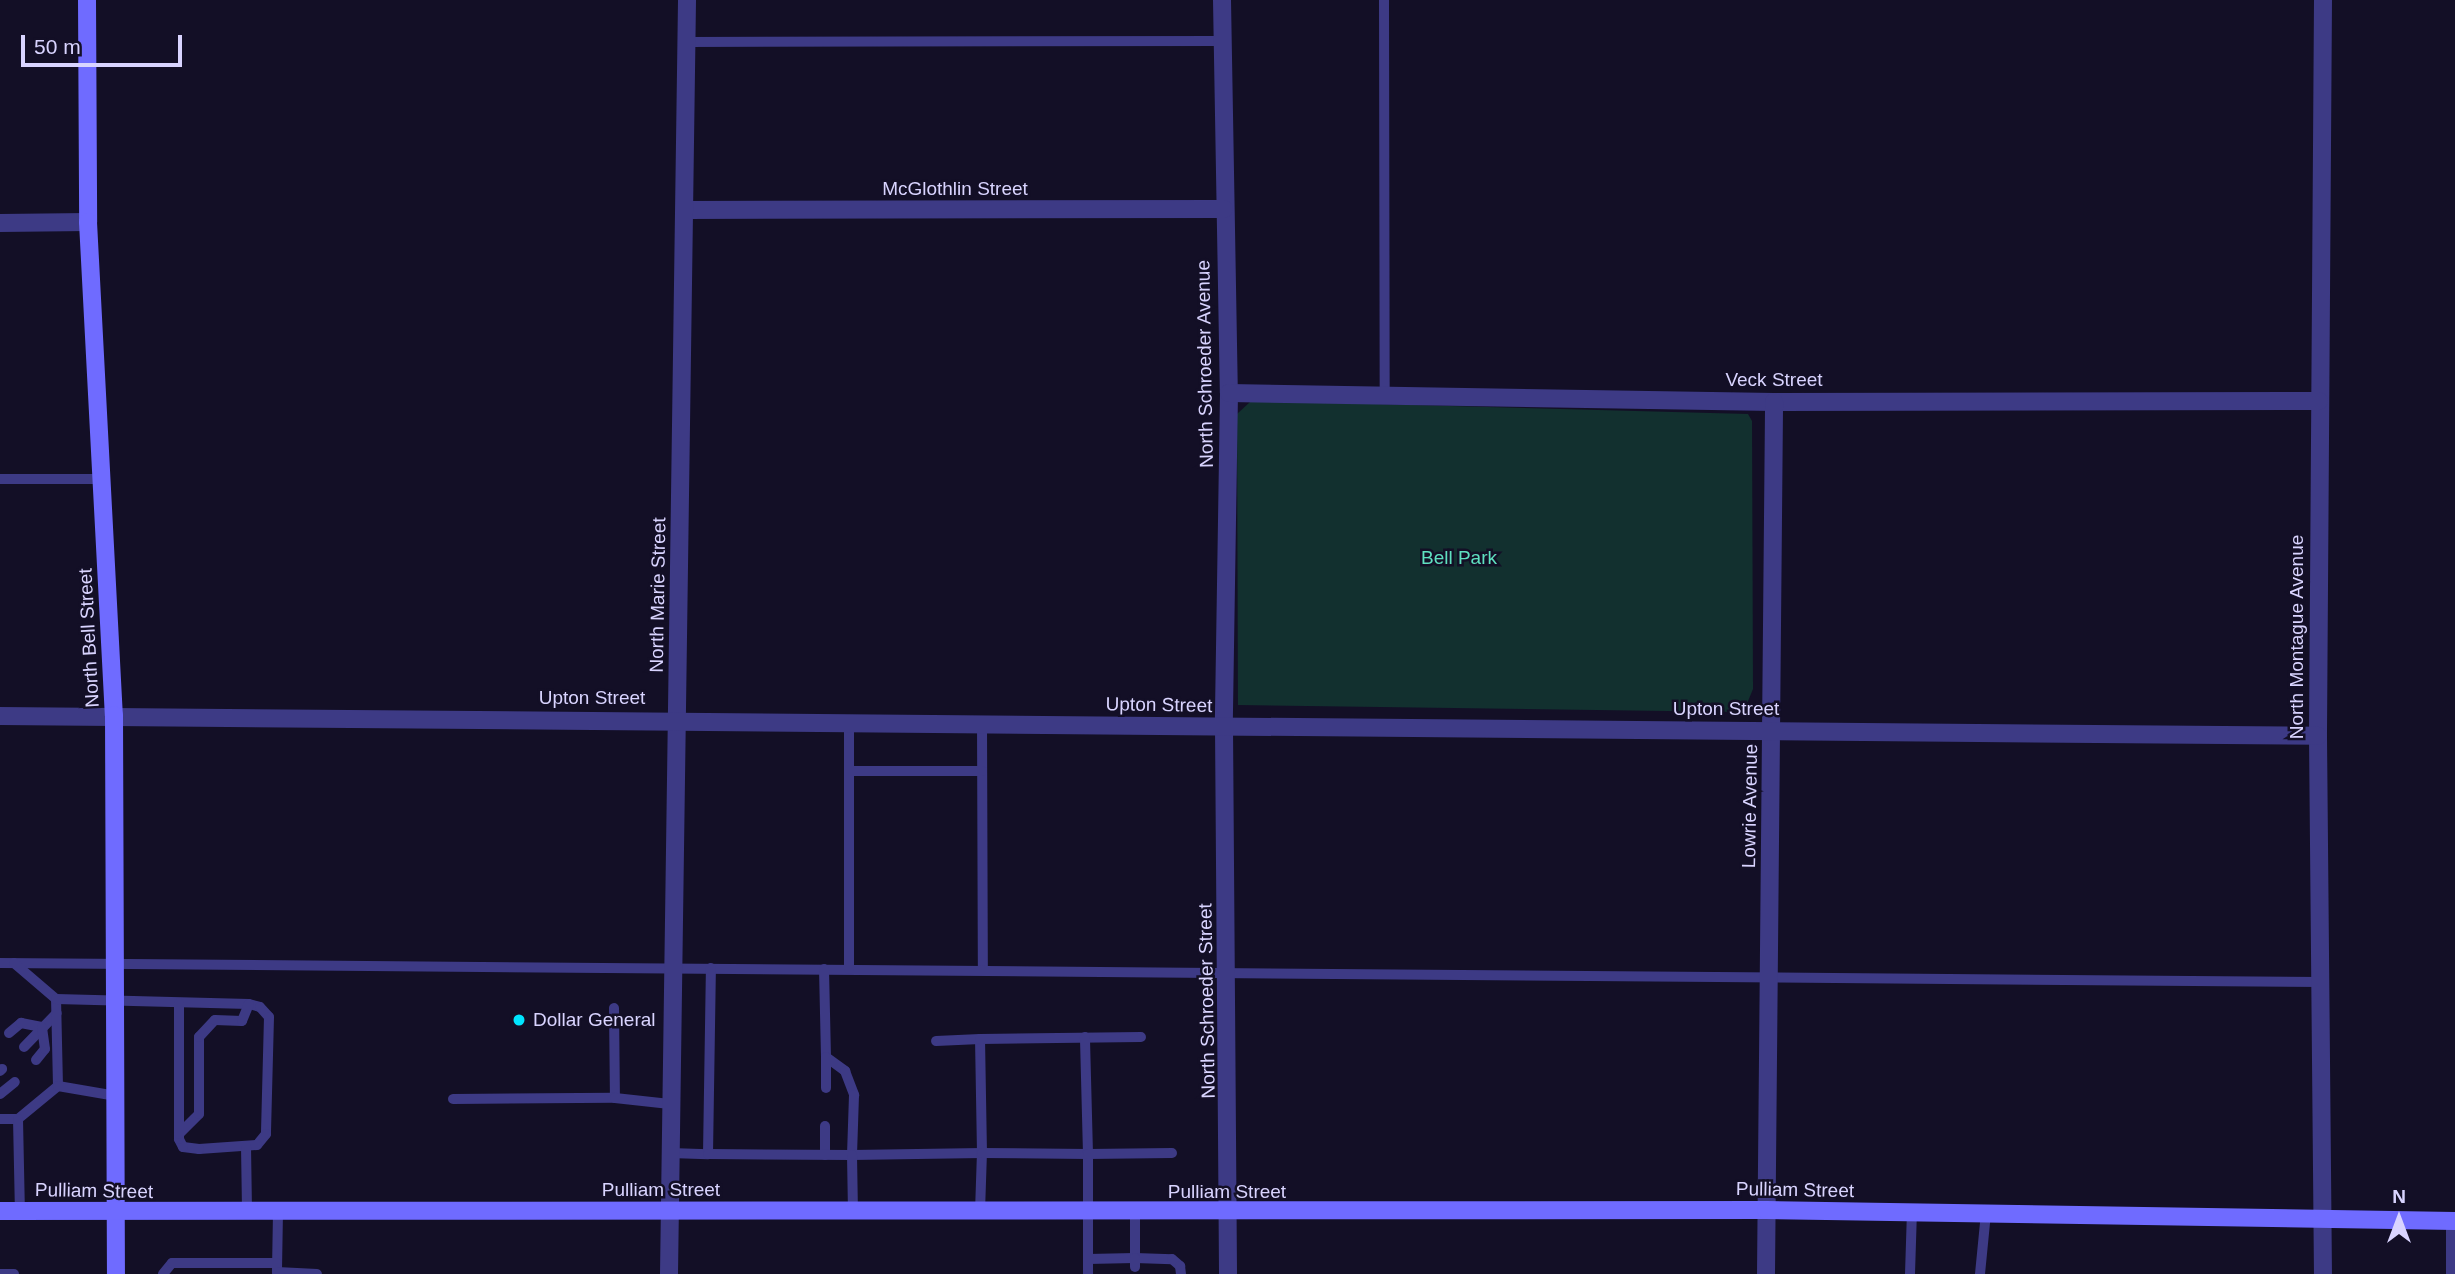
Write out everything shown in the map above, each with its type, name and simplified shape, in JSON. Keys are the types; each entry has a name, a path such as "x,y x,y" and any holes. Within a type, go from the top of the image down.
{"main road":[{"name":"North Bell Street","path":"87,0 88,222 114,715 116,1274"},
{"name":"Pulliam Street","path":"0,1211 1230,1213 1766,1210 2453,1221"}],"street":[{"name":"North Marie Street","path":"669,1274 687,0"},
{"name":"North Schroeder Avenue","path":"1222,0 1228,393 1224,727"},
{"name":"North Montague Avenue","path":"2323,0 2318,736 2325,1219 2323,1274"},
{"name":"McGlothlin Street","path":"686,210 1224,209"},
{"path":"0,223 88,222"},
{"name":"Veck Street","path":"1228,393 1774,402 2319,401"},
{"name":"Lowrie Avenue","path":"1766,1274 1774,402"},
{"name":"Upton Street","path":"0,716 677,719 1224,727 2318,736"},
{"name":"North Schroeder Street","path":"1224,727 1230,1213 1228,1274"}],"lane":[{"path":"1384,0 1385,396"},
{"path":"687,42 1223,41"},
{"path":"0,479 101,479"},
{"path":"849,722 849,969"},
{"path":"982,723 983,970"},
{"path":"851,771 982,771"},
{"path":"0,963 2321,982"},
{"path":"14,963 57,999 249,1004 260,1007 269,1017 266,1134 257,1145 183,1147 179,1135 179,1003"},
{"path":"708,1154 712,968"},
{"path":"824,969 826,1088"},
{"path":"57,999 58,1086"},
{"path":"179,1135 199,1114 199,1037 215,1020 242,1021 249,1004"},
{"path":"614,1008 615,1098"},
{"path":"24,1047 57,1013"},
{"path":"9,1033 21,1023 43,1027"},
{"path":"36,1060 45,1049 43,1027"},
{"path":"1085,1037 1088,1274"},
{"path":"936,1041 1140,1037"},
{"path":"980,1039 980,1212"},
{"path":"826,1057 845,1070 854,1095 853,1212"},
{"path":"0,1094 15,1082"},
{"path":"0,1119 18,1119 58,1086 116,1096"},
{"path":"453,1099 615,1098 670,1104"},
{"path":"18,1119 20,1212"},
{"path":"825,1126 825,1155"},
{"path":"247,1146 247,1213"},
{"path":"670,1153 852,1156 1172,1153"},
{"path":"277,1270 278,1212"},
{"path":"1910,1274 1912,1212"},
{"path":"1135,1213 1135,1263"},
{"path":"1980,1274 1986,1213"},
{"path":"2451,1274 2453,1221"},
{"path":"1087,1259 1135,1263 1172,1259 1180,1266 1181,1274"},
{"path":"163,1274 172,1263 317,1274"},
{"path":"0,1274 14,1274"}],"green space":[{"name":"Bell Park","path":"1250,402 1748,414 1752,421 1753,689 1746,706 1738,712 1238,705 1237,414"}],"place":[{"name":"Dollar General","path":"519,1020"}]}
